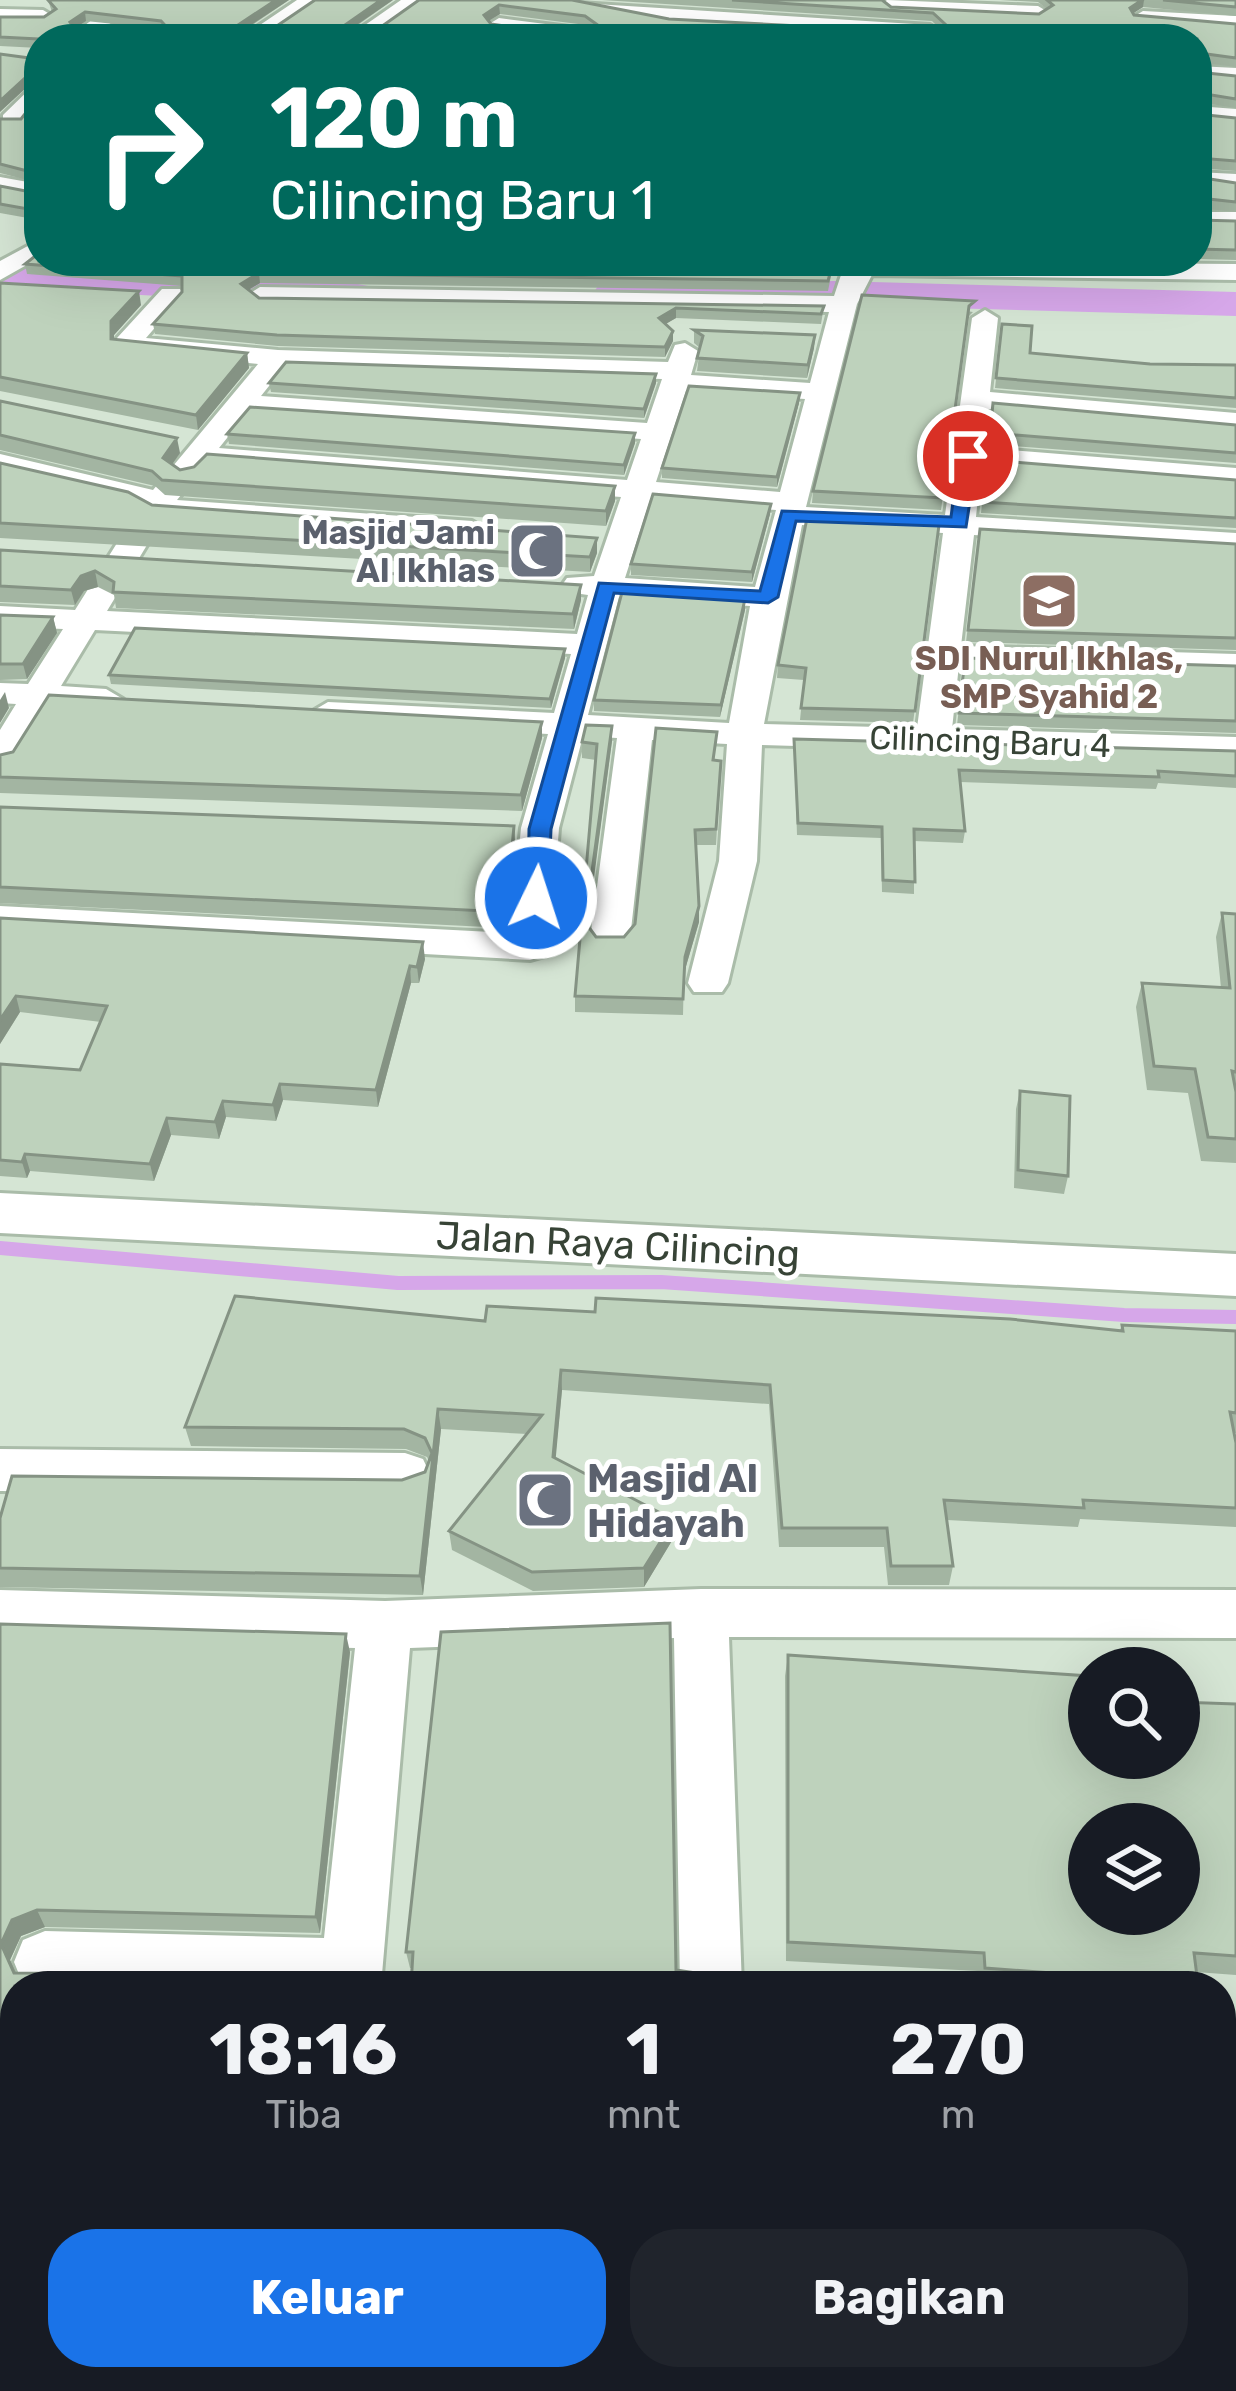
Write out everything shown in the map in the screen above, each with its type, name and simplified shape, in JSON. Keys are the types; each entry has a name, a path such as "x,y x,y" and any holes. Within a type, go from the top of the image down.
{"street":[{"path":"97,24 132,0"},
{"path":"272,24 310,0"},
{"path":"378,24 414,0"},
{"path":"499,24 530,0"},
{"path":"541,0 760,24"},
{"path":"865,4 1039,6"},
{"path":"0,15 43,16"},
{"path":"1142,19 1236,22"},
{"path":"260,295 683,300 856,282 1084,276"},
{"path":"708,983 738,861 745,734 768,597 824,392 823,337 856,282"},
{"path":"128,292 171,294 126,344 278,358 677,349"},
{"path":"933,740 985,318"},
{"path":"490,325 677,349 824,392"},
{"path":"0,918 530,947 540,829 606,587 643,487 677,349"},
{"path":"0,758 86,621 137,560 155,507 197,446 244,403 278,358"},
{"path":"977,384 1015,369"},
{"path":"977,384 1236,422"},
{"path":"244,403 657,432"},
{"path":"197,446 643,487 791,508 1236,542"},
{"path":"968,456 1236,477"},
{"path":"0,463 143,496 155,507 508,532"},
{"path":"578,538 624,542"},
{"path":"84,557 137,560"},
{"path":"537,583 768,597"},
{"path":"0,616 592,645"},
{"path":"944,655 1236,664"},
{"path":"0,693 136,701"},
{"name":"Cilincing Baru 4","path":"298,711 745,734 1236,748"},
{"path":"610,939 636,728"},
{"path":"493,827 540,829"},
{"name":"Jalan Raya Cilincing","path":"0,1213 1236,1275"},
{"path":"0,1470 405,1474"},
{"path":"701,1613 712,1971"},
{"path":"0,1614 386,1625 701,1613 1236,1614"},
{"path":"351,1971 386,1625"},
{"path":"45,1962 217,1971"}],"shaded area":[{"path":"0,0 1236,0 1236,1971 0,1971"}],"building":[{"path":"48,0 276,0 240,24 164,24 85,12 72,24 24,24 24,38 0,37 0,17 44,17 56,9"},
{"path":"315,0 381,0 346,24 280,24"},
{"path":"419,0 572,0 669,19 763,24 596,24 585,16 499,5 484,15 491,24 385,24"},
{"path":"732,0 882,0 891,7 1039,14 1053,5 1047,0 1142,0 1130,8 1134,15 1236,24 1236,58 1212,55 1212,24 945,24 933,13"},
{"path":"1163,0 1236,0 1236,7"},
{"path":"0,54 24,57 24,79 0,101"},
{"path":"1212,74 1236,76 1236,99 1212,95"},
{"path":"24,115 24,170 0,164 0,119"},
{"path":"1212,116 1236,118 1236,161 1212,159"},
{"path":"1212,179 1236,183 1236,202 1212,199"},
{"path":"0,186 24,191 24,208 0,204"},
{"path":"1212,220 1236,221 1236,250 1212,249"},
{"path":"182,276 254,276 241,284 259,298 824,306 821,314 676,308 659,318 673,331 665,347 277,335 153,324 182,292"},
{"path":"472,276 829,276 828,281"},
{"path":"0,283 139,291 111,321 111,339 247,353 196,415 0,377"},
{"path":"862,295 975,301 969,306 943,498 813,491"},
{"path":"1002,324 1032,326 1030,353 1150,364 1236,365 1236,398 996,378"},
{"path":"694,330 815,335 808,365 697,358 703,336"},
{"path":"286,362 656,374 644,409 269,383"},
{"path":"689,386 800,393 777,477 662,468"},
{"path":"0,401 177,438 163,458 180,470 194,467 207,454 615,486 606,511 162,480 152,471 0,435"},
{"path":"993,403 1236,425 1236,453 990,433"},
{"path":"250,407 635,433 624,465 227,434"},
{"path":"987,460 1236,480 1236,518 982,502"},
{"path":"0,463 128,492 152,505 597,538 590,557 0,523"},
{"path":"653,494 771,504 752,572 631,564"},
{"path":"807,518 939,525 915,711 801,708 806,668 778,665"},
{"path":"980,529 1236,544 1236,638 968,630"},
{"path":"0,550 581,585 573,614 113,592 114,582 95,571 81,576 71,590 0,586"},
{"path":"622,592 745,599 721,705 594,700"},
{"path":"0,615 53,617 23,664 0,664"},
{"path":"135,628 565,649 550,699 109,675"},
{"path":"965,658 1236,666 1236,721 959,713"},
{"path":"49,695 542,722 521,795 0,777 0,755 13,752"},
{"path":"586,725 612,726 585,922 596,937 624,937 635,924 656,728 717,732 713,760 721,761 716,829 695,830 699,906 685,957 683,999 575,996 597,744 582,742"},
{"path":"794,739 1236,751 1236,776 959,770 965,831 914,829 915,882 883,880 882,827 798,823"},
{"path":"0,807 514,826 506,912 0,887"},
{"path":"1222,913 1236,914 1236,1072 1232,1071 1236,1139 1208,1137 1195,1069 1154,1066 1142,983 1230,988"},
{"path":"0,918 423,942 417,967 410,966 376,1090 280,1084 273,1105 223,1101 215,1122 167,1118 150,1164 25,1154 22,1162 0,1160 0,1064 80,1070 107,1006 16,996 0,1020"},
{"path":"1020,1091 1070,1096 1068,1176 1018,1170"},
{"path":"235,1296 485,1321 487,1306 595,1312 596,1298 1010,1319 1123,1331 1122,1325 1236,1331 1236,1413 1230,1412 1236,1443 1236,1508 1083,1500 1084,1508 944,1500 953,1566 891,1566 887,1528 782,1528 770,1385 561,1370 553,1457 674,1520 644,1568 532,1572 449,1531 542,1415 438,1409 420,1576 0,1568 0,1518 12,1476 402,1480 425,1472 432,1453 425,1438 404,1429 185,1427"},
{"path":"670,1623 676,1970 683,1971 412,1971 413,1952 406,1952 441,1632"},
{"path":"0,1624 346,1634 316,1917 37,1910 12,1920 1,1944 13,1971 0,1971"},
{"path":"788,1655 1068,1675 1068,1779 1200,1779 1200,1703 1236,1704 1236,1956 1194,1953 1196,1971 985,1968 984,1953 788,1942"}],"waterway":[{"path":"0,275 353,295"},
{"path":"613,295 835,293 1236,304"},
{"path":"0,1248 398,1283 661,1282 1124,1315 1236,1317"}],"place":[{"name":"Masjid Jami Al Ikhlas","path":"537,551"},
{"name":"SDI Nurul Ikhlas, SMP Syahid 2","path":"1049,601"},
{"name":"Masjid Al Hidayah","path":"545,1500"}],"route":[{"path":"536,898 540,829 606,587 768,597 789,515 960,523 968,456"}]}
